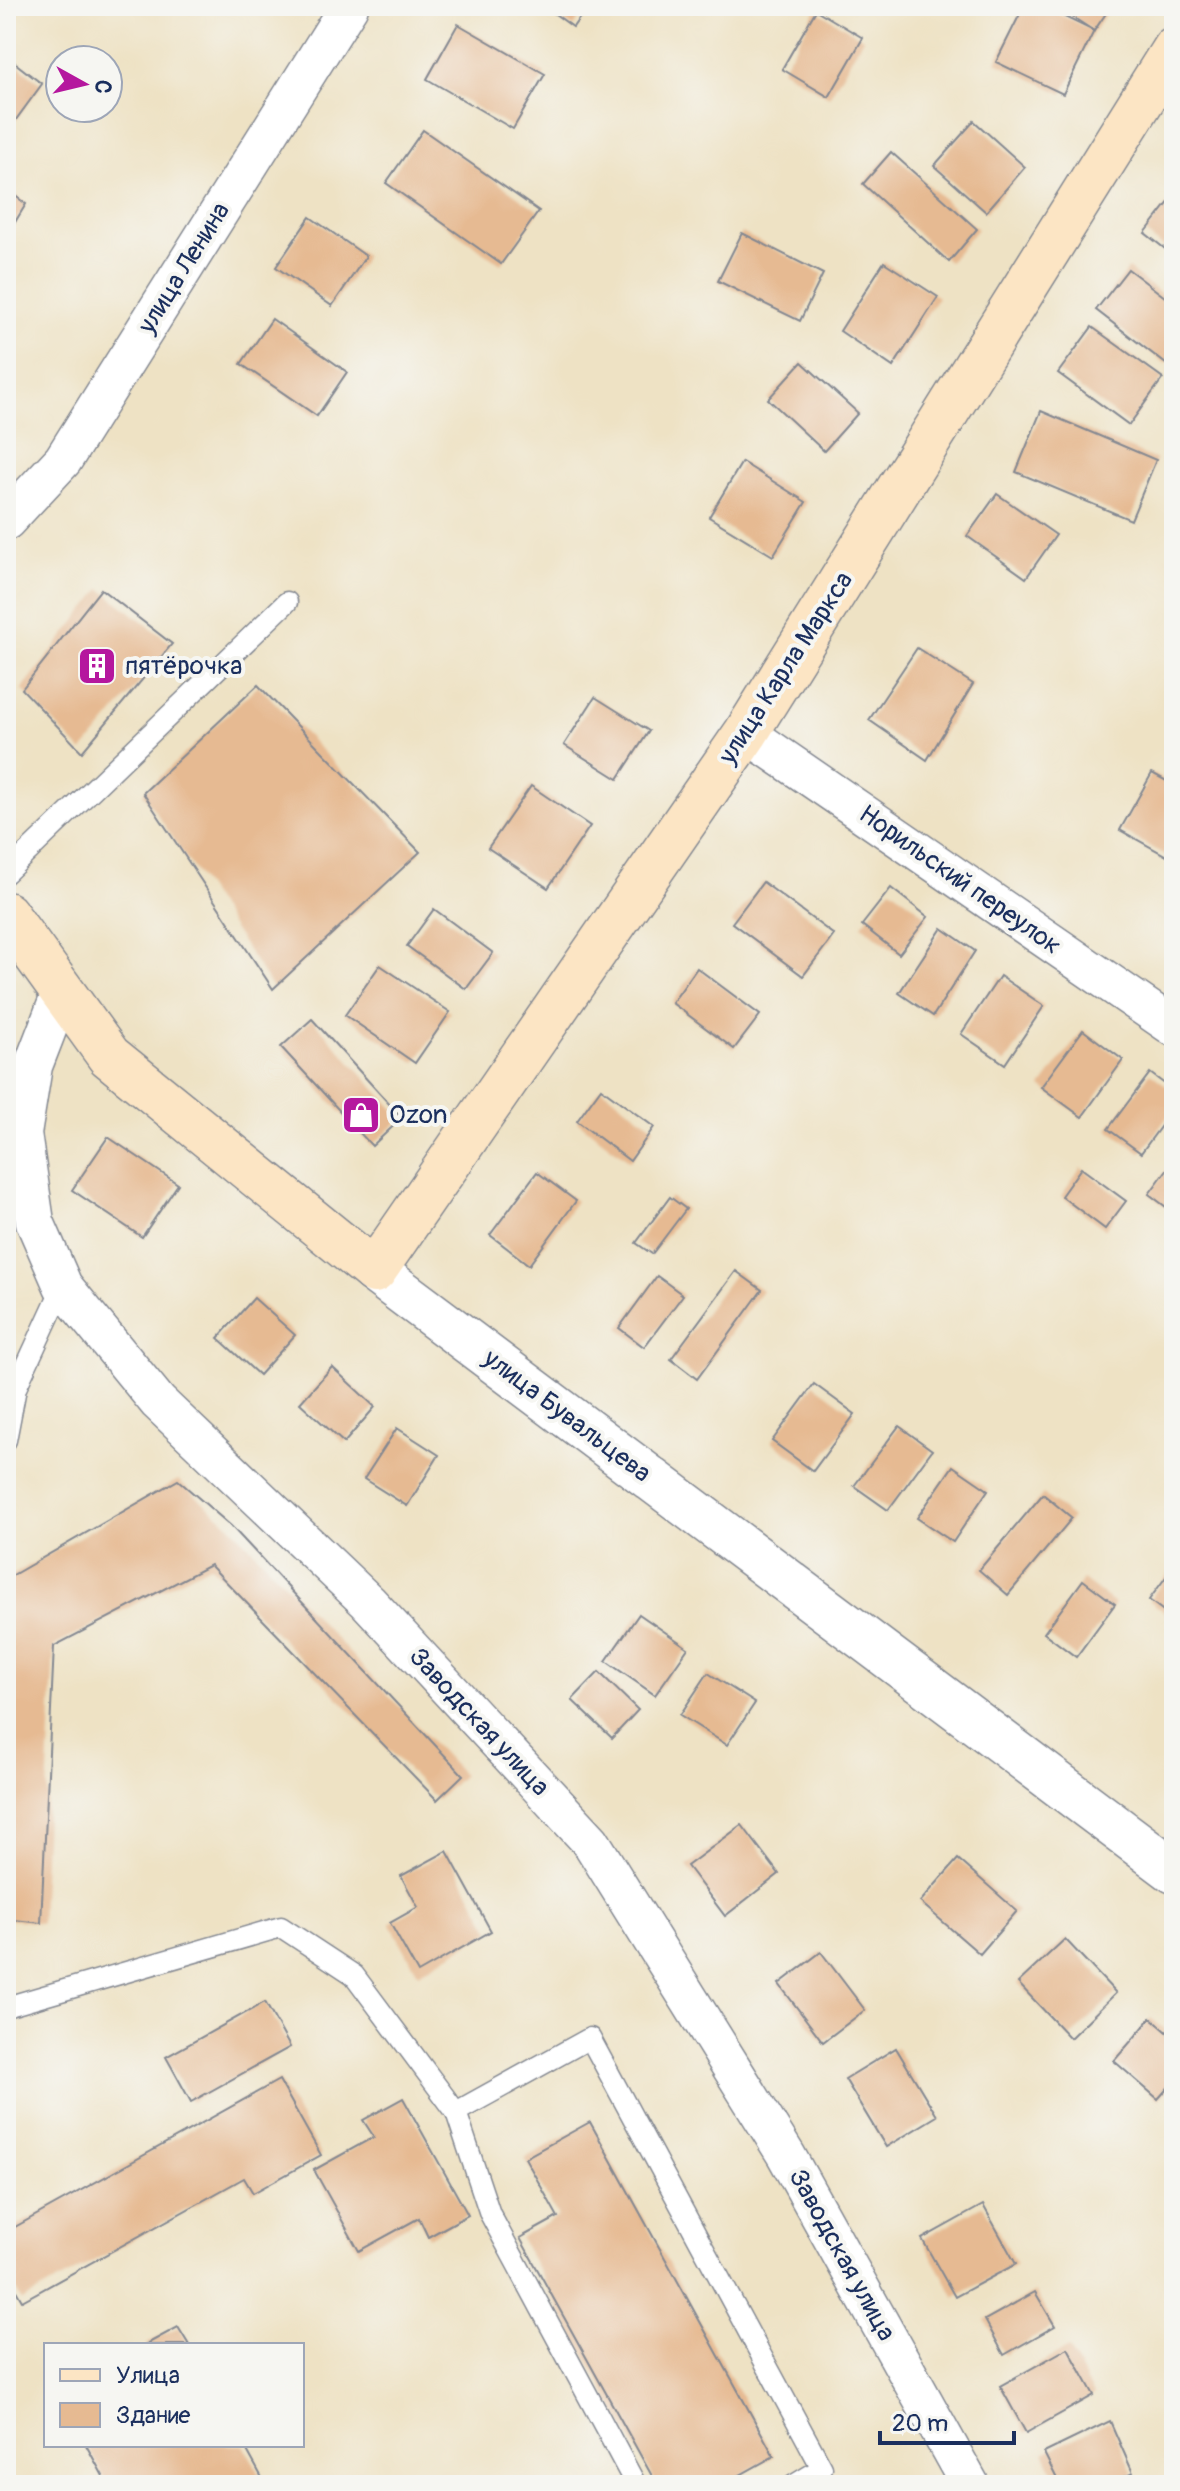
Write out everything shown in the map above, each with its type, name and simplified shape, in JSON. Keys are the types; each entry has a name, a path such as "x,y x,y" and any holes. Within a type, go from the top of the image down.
{"main road":[{"name":"улица Карла Маркса","path":"374,1271 746,733 1174,49"},
{"name":"улица Бувальцева","path":"6,914 109,1056 374,1271"}],"street":[{"name":"улица Ленина","path":"6,521 63,460 349,6"},
{"name":"Норильский переулок","path":"746,733 1174,1027"},
{"name":"Заводская улица","path":"62,991 33,1066 22,1134 35,1222 63,1286 158,1402 368,1602 591,1842 786,2155 970,2485"},
{"name":"улица Бувальцева","path":"374,1271 1174,1871"}],"lane":[{"path":"6,873 287,602"},
{"path":"6,1440 16,1388 63,1286"},
{"path":"6,2007 281,1927 354,1975 456,2112 490,2214 636,2485"},
{"path":"456,2112 590,2038 822,2468 794,2485"}],"building":[{"path":"544,6 588,6 573,27"},
{"path":"1024,6 1042,6 1094,31 1063,94 996,62"},
{"path":"1056,6 1111,6 1094,31"},
{"path":"816,10 863,38 829,97 782,69"},
{"path":"458,24 545,74 513,129 427,79"},
{"path":"6,56 42,84 15,121 6,114"},
{"path":"974,121 1025,167 986,212 934,166"},
{"path":"423,130 539,211 501,264 386,183"},
{"path":"891,152 977,229 949,262 863,184"},
{"path":"6,189 26,204 6,237"},
{"path":"1174,196 1174,256 1145,233"},
{"path":"310,217 366,256 332,306 276,267"},
{"path":"742,233 823,274 800,321 718,281"},
{"path":"884,262 938,297 893,367 840,331"},
{"path":"1128,269 1174,304 1174,354 1166,364 1096,310"},
{"path":"272,319 347,372 317,416 241,364"},
{"path":"1092,327 1163,378 1129,425 1058,373"},
{"path":"802,362 858,413 824,451 768,399"},
{"path":"1041,411 1156,460 1131,520 1016,472"},
{"path":"742,462 806,502 773,556 709,517"},
{"path":"997,494 1056,535 1026,578 967,536"},
{"name":"пятёрочка","path":"101,589 172,644 82,752 22,689"},
{"path":"917,648 973,684 927,760 869,720"},
{"path":"258,685 420,852 273,989 143,793"},
{"path":"595,697 649,731 618,779 564,745"},
{"path":"1152,773 1174,785 1174,860 1120,830"},
{"path":"531,786 590,826 548,888 488,848"},
{"path":"763,882 834,935 803,976 732,923"},
{"path":"891,888 928,917 899,954 862,925"},
{"path":"434,909 493,953 466,989 407,946"},
{"path":"942,928 975,951 933,1016 899,993"},
{"path":"380,965 450,1012 415,1063 345,1015"},
{"path":"697,968 760,1015 734,1049 672,1003"},
{"path":"1000,976 1044,1006 1005,1064 961,1034"},
{"path":"312,1019 402,1118 372,1146 281,1047"},
{"path":"1083,1030 1123,1060 1082,1117 1041,1087"},
{"path":"1150,1073 1174,1091 1174,1108 1141,1153 1108,1129"},
{"path":"601,1088 654,1127 630,1161 577,1121"},
{"path":"108,1137 178,1184 142,1237 72,1190"},
{"path":"1174,1160 1174,1213 1149,1194"},
{"path":"1081,1168 1126,1201 1105,1229 1061,1196"},
{"path":"537,1172 576,1201 529,1265 490,1235"},
{"path":"670,1197 686,1209 652,1254 636,1243"},
{"path":"736,1271 762,1290 697,1379 671,1359"},
{"path":"657,1276 683,1295 644,1347 619,1328"},
{"path":"254,1298 295,1335 259,1375 218,1338"},
{"path":"332,1367 375,1407 344,1443 300,1403"},
{"path":"814,1384 855,1414 813,1471 772,1441"},
{"path":"899,1426 932,1450 888,1510 854,1486"},
{"path":"397,1428 439,1455 407,1506 364,1479"},
{"path":"953,1466 988,1490 953,1542 917,1518"},
{"path":"178,1480 231,1526 463,1775 437,1800 210,1565 54,1646 41,1923 6,1919 6,1579"},
{"path":"1043,1494 1072,1518 1008,1595 979,1570"},
{"path":"1174,1566 1174,1619 1149,1600"},
{"path":"1083,1580 1115,1604 1076,1657 1044,1633"},
{"path":"639,1614 688,1648 655,1695 606,1661"},
{"path":"599,1672 638,1710 612,1738 572,1700"},
{"path":"708,1673 755,1703 727,1745 680,1715"},
{"path":"742,1825 779,1874 725,1916 687,1866"},
{"path":"447,1851 491,1931 418,1973 390,1923 418,1907 401,1876"},
{"path":"958,1859 1017,1911 980,1954 920,1902"},
{"path":"1065,1939 1116,1993 1070,2038 1018,1983"},
{"path":"821,1952 865,2010 823,2042 779,1984"},
{"path":"265,2002 290,2047 191,2102 166,2057"},
{"path":"1151,2018 1174,2038 1174,2081 1158,2099 1114,2061"},
{"path":"896,2048 937,2116 886,2147 845,2079"},
{"path":"279,2080 321,2155 253,2193 244,2178 22,2301 6,2273 6,2232"},
{"path":"403,2098 468,2215 428,2237 419,2218 359,2251 314,2170 374,2137 363,2120"},
{"path":"590,2122 774,2456 722,2485 657,2485 520,2238 558,2217 525,2158"},
{"path":"983,2205 1016,2264 955,2297 922,2239"},
{"path":"1035,2292 1055,2326 1004,2355 985,2320"},
{"path":"178,2327 188,2343 149,2343"},
{"path":"1068,2348 1094,2395 1026,2433 1000,2386"},
{"path":"1110,2421 1133,2473 1108,2485 1060,2485 1044,2453"},
{"path":"87,2447 245,2447 266,2485 108,2485"}],"place":[{"name":"пятёрочка","path":"97,666"},
{"name":"Ozon","path":"361,1115"}]}
